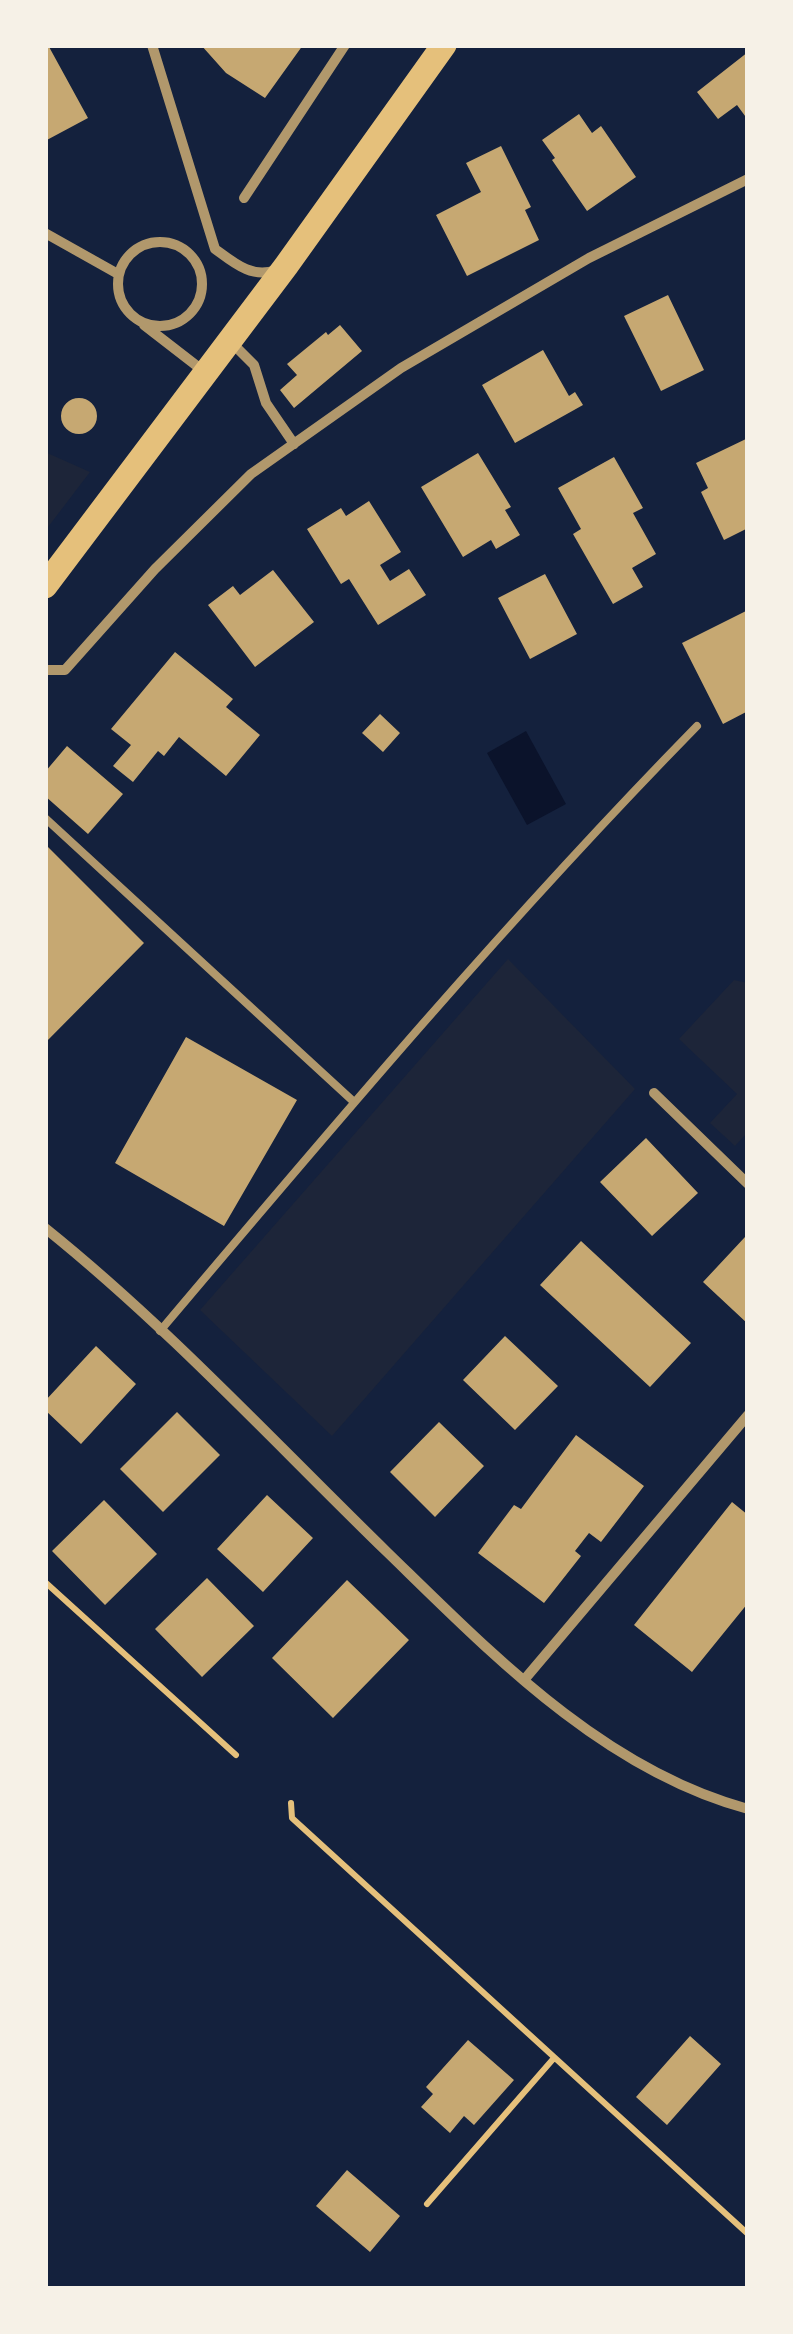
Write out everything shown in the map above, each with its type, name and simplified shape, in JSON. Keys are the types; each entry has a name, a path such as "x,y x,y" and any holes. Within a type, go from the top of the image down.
{"main road":[{"path":"45,586 286,266 442,45"}],"street":[{"path":"152,45 215,249 240,268 265,274 286,266"},
{"path":"244,198 345,45"},
{"path":"45,670 64,670 155,569 252,474 400,368 589,258 748,178"},
{"path":"45,233 118,274"},
{"path":"135,319 148,325 177,323 198,304 202,290 196,262 175,244 160,241 133,250 118,274 120,299 135,319 206,373"},
{"path":"230,341 254,366 266,403 294,444"},
{"path":"654,1093 748,1184"},
{"path":"45,1228 160,1331 461,1625 524,1680 605,1741 672,1781 748,1809"},
{"path":"524,1680 748,1415"}],"lane":[{"path":"160,1331 579,846 697,726"},
{"path":"45,818 354,1102"}],"path":[{"path":"45,1582 236,1755"},
{"path":"291,1802 292,1818 748,2234"},
{"path":"427,2204 554,2058"}],"shaded area":[{"path":"45,452 90,472 45,531"},
{"path":"526,731 566,804 527,825 487,753"},
{"path":"508,959 635,1089 332,1436 200,1310"},
{"path":"734,980 748,983 748,1132 735,1146 710,1123 737,1094 679,1039"}],"building":[{"path":"45,45 88,118 45,141"},
{"path":"201,45 303,45 265,98 226,73"},
{"path":"748,52 748,120 737,105 718,119 697,92"},
{"path":"579,114 592,133 601,126 636,177 587,211 542,140"},
{"path":"501,146 531,207 525,210 539,240 467,276 436,215 481,192 466,163"},
{"path":"668,295 704,370 661,391 624,316"},
{"path":"340,325 362,351 294,408 280,390 297,375 287,364"},
{"path":"543,350 569,396 575,392 583,405 515,443 482,385"},
{"path":"79,398 92,403 97,416 92,429 79,434 66,429 61,416 66,403"},
{"path":"748,438 748,528 724,540 701,492 708,488 696,463"},
{"path":"478,453 511,507 505,510 520,535 496,549 491,540 463,557 421,487"},
{"path":"614,457 643,508 633,513 656,554 632,568 643,587 613,604 573,534 581,529 558,488"},
{"path":"369,501 401,552 380,565 390,581 409,569 426,595 378,625 349,579 341,584 307,529 341,508 346,516"},
{"path":"273,570 314,622 255,667 208,605 233,586 240,595"},
{"path":"545,574 577,634 530,659 498,598"},
{"path":"748,610 748,711 723,724 682,643"},
{"path":"175,652 233,699 226,707 260,735 226,776 179,737 164,756 158,751 133,782 113,766 131,745 111,729"},
{"path":"380,714 400,733 383,752 362,733"},
{"path":"67,746 123,794 88,834 45,796 45,772"},
{"path":"45,844 144,943 45,1043"},
{"path":"186,1037 297,1100 224,1226 115,1163"},
{"path":"646,1138 698,1193 652,1236 600,1182"},
{"path":"745,1237 748,1240 748,1324 703,1282"},
{"path":"581,1241 691,1343 650,1387 540,1285"},
{"path":"505,1336 558,1386 515,1430 463,1380"},
{"path":"96,1346 136,1384 81,1444 45,1410 45,1401"},
{"path":"177,1412 220,1455 163,1512 120,1469"},
{"path":"439,1422 484,1466 435,1517 390,1472"},
{"path":"576,1435 644,1486 601,1542 589,1533 575,1551 581,1556 544,1603 478,1553 514,1505 521,1509"},
{"path":"267,1495 313,1538 263,1592 217,1549"},
{"path":"104,1500 157,1554 105,1605 52,1551"},
{"path":"732,1502 748,1515 748,1603 692,1672 634,1625"},
{"path":"207,1578 254,1626 202,1677 155,1629"},
{"path":"347,1580 409,1640 333,1718 272,1658"},
{"path":"690,2036 721,2064 667,2125 636,2097"},
{"path":"468,2040 514,2080 474,2125 464,2116 450,2133 421,2107 433,2094 426,2087"},
{"path":"347,2170 400,2216 370,2252 316,2206"}]}
